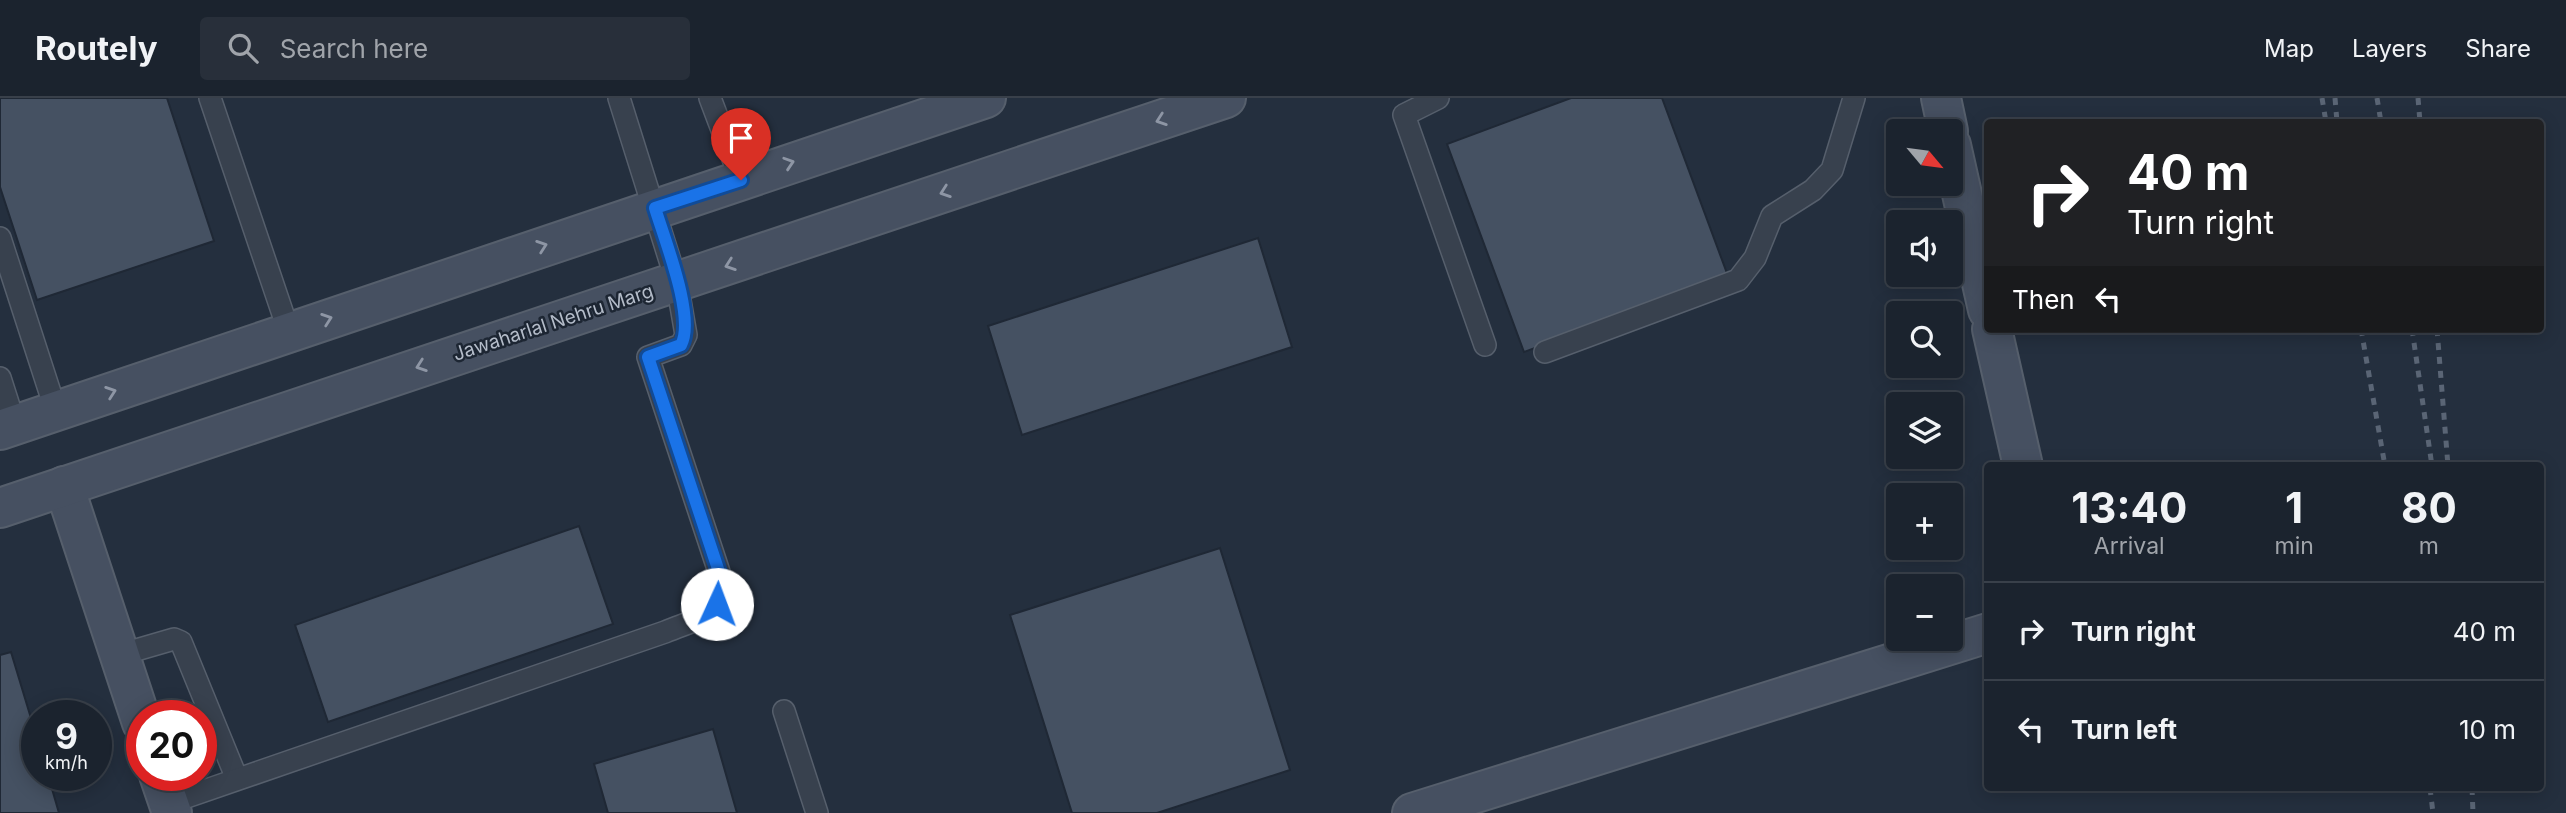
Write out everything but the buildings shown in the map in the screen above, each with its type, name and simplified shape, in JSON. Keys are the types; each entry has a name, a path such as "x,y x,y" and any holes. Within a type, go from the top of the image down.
{"street":[{"path":"8,427 986,98"},
{"name":"Jawaharlal Nehru Marg","path":"0,508 1226,98"},
{"path":"1941,98 1945,119"},
{"path":"1962,196 1984,292"},
{"path":"1993,333 2022,462"},
{"path":"64,486 135,700"},
{"path":"1412,813 1984,634"}],"lane":[{"path":"210,98 289,332"},
{"path":"167,797 237,779 665,632 705,616 717,604 721,578 648,357 681,345 686,335 677,283 619,98"},
{"path":"710,98 741,180"},
{"path":"1438,98 1404,115 1485,345"},
{"path":"1545,352 1738,280 1755,258 1772,216 1812,190 1832,170 1854,98"},
{"path":"0,238 56,411"},
{"path":"0,378 8,427"},
{"path":"120,655 174,639 181,642 237,779"},
{"path":"784,711 817,813"}],"railway":[{"path":"2322,98 2326,119"},
{"path":"2335,98 2337,119"},
{"path":"2377,98 2380,119"},
{"path":"2418,98 2420,119"},
{"path":"2362,333 2384,462"},
{"path":"2413,333 2431,462"},
{"path":"2437,333 2448,462"},
{"path":"2430,791 2433,813"},
{"path":"2472,791 2473,813"}],"route":[{"path":"717,604 721,578 648,357 681,345 686,335 677,283 655,208 741,180"}]}
